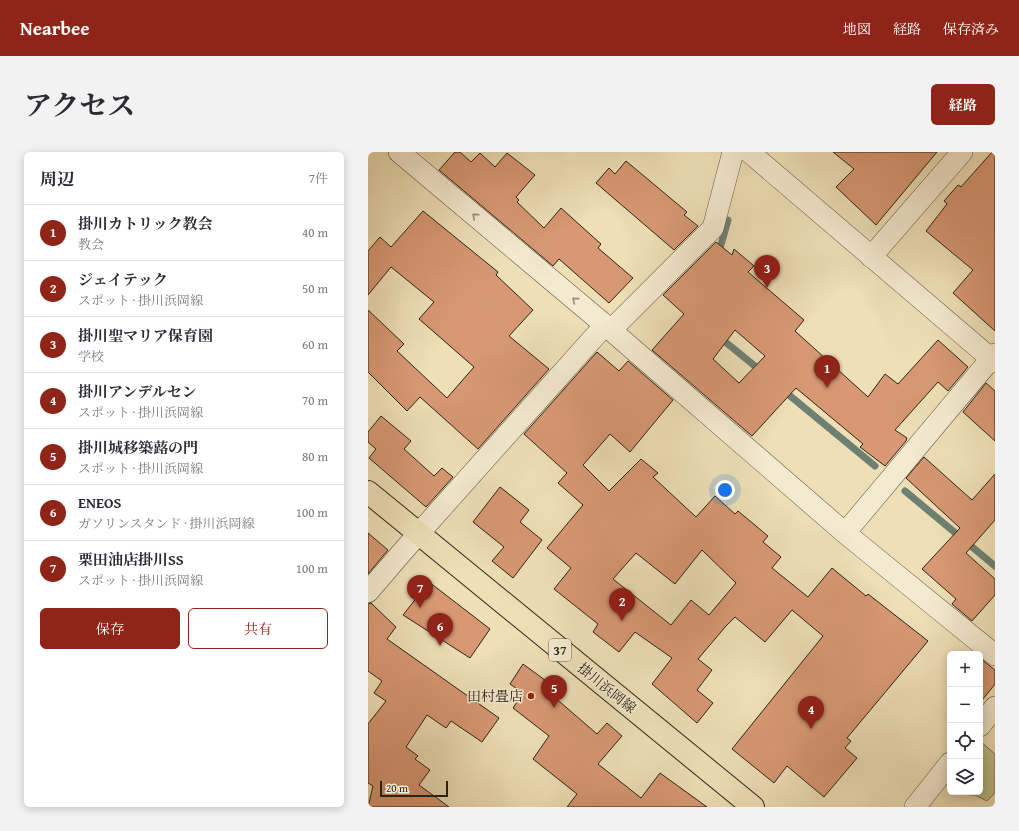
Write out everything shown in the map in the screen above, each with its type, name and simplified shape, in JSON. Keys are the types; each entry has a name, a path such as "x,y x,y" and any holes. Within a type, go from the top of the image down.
{"main road":[{"name":"掛川浜岡線","path":"368,492 747,805"}],"street":[{"path":"399,152 608,328 845,534 995,655"},
{"path":"368,592 418,534 608,328 713,228 733,152"},
{"path":"871,257 962,152"},
{"path":"759,156 871,257 994,358 845,534"},
{"path":"982,723 995,707"},
{"path":"915,807 947,767"}],"green space":[{"path":"983,744 995,754 995,793 987,801 975,795 983,795"}],"building":[{"path":"455,152 460,152 471,162 480,153 495,167 507,153 535,175 516,197 519,200 517,202 544,228 561,208 601,244 598,248 633,278 609,303 559,259 553,266 439,170"},
{"path":"833,152 937,152 876,225 836,187 854,169"},
{"path":"992,152 995,152 995,331 953,293 973,270 926,231 947,204 944,201 958,185 961,187"},
{"path":"626,161 687,212 684,215 698,226 674,250 596,183 609,168 615,174"},
{"path":"423,211 498,272 496,275 533,310 509,336 549,369 478,449 420,397 407,411 368,372 368,310 404,344 397,351 447,398 474,367 419,319 434,302 391,267 368,295 368,251 380,237 391,247"},
{"path":"716,242 732,255 734,249 754,266 748,272 804,320 795,331 868,397 885,374 898,384 938,340 968,367 948,391 938,382 895,430 907,438 885,466 860,447 863,444 796,388 752,436 652,350 684,314 663,295","holes":["735,330 765,356 739,383 713,359"]},
{"path":"597,352 619,371 628,361 673,400 630,452 610,434 583,465 609,491 641,459 658,473 653,477 696,517 715,496 735,514 738,511 768,536 763,542 781,557 772,568 808,597 832,568 866,596 868,594 928,641 847,738 851,741 845,748 857,758 824,797 787,766 774,783 732,749 823,636 792,610 765,642 735,617 698,659 712,670 697,690 713,703 697,723 652,684 672,658 635,632 619,652 593,632 598,624 554,589 571,568 547,548 583,505 558,483 567,473 524,434","holes":["702,550 736,583 709,615 691,600 671,625 613,579 636,553 675,584"]},
{"path":"986,383 995,391 995,441 963,412"},
{"path":"381,416 411,441 404,449 434,476 442,468 453,477 426,507 369,458 376,449 368,442 368,432"},
{"path":"924,457 972,500 995,474 995,520 966,553 995,579 995,595 972,621 952,604 956,599 922,569 960,528 906,478"},
{"path":"500,487 529,510 520,522 542,540 513,578 492,561 504,547 473,522"},
{"path":"368,533 388,550 368,574"},
{"path":"429,582 490,629 470,658 403,615"},
{"path":"371,603 396,627 387,639 499,718 482,742 451,721 446,728 427,715 406,747 418,756 415,759 430,770 419,785 449,807 368,807 373,786 368,783 368,724 386,701 374,693 382,681 368,671 368,604"},
{"path":"983,661 995,670 995,684 983,699"},
{"path":"523,664 549,683 545,689 597,734 607,723 622,736 598,764 641,798 660,773 707,807 567,807 577,794 533,759 549,736 513,708 523,693 510,684"}],"waterway":[{"path":"718,255 728,220"},
{"path":"718,336 761,371"},
{"path":"783,390 875,466"},
{"path":"905,491 995,566"}],"place":[{"name":"掛川聖マリア保育園","path":"767,288"},
{"name":"掛川カトリック教会","path":"827,388"},
{"name":"栗田油店掛川SS","path":"420,608"},
{"name":"ジェイテック","path":"622,621"},
{"name":"ENEOS","path":"440,646"},
{"name":"田村畳店","path":"531,696"},
{"name":"掛川城移築蕗の門","path":"554,708"},
{"name":"掛川アンデルセン","path":"811,729"}]}
